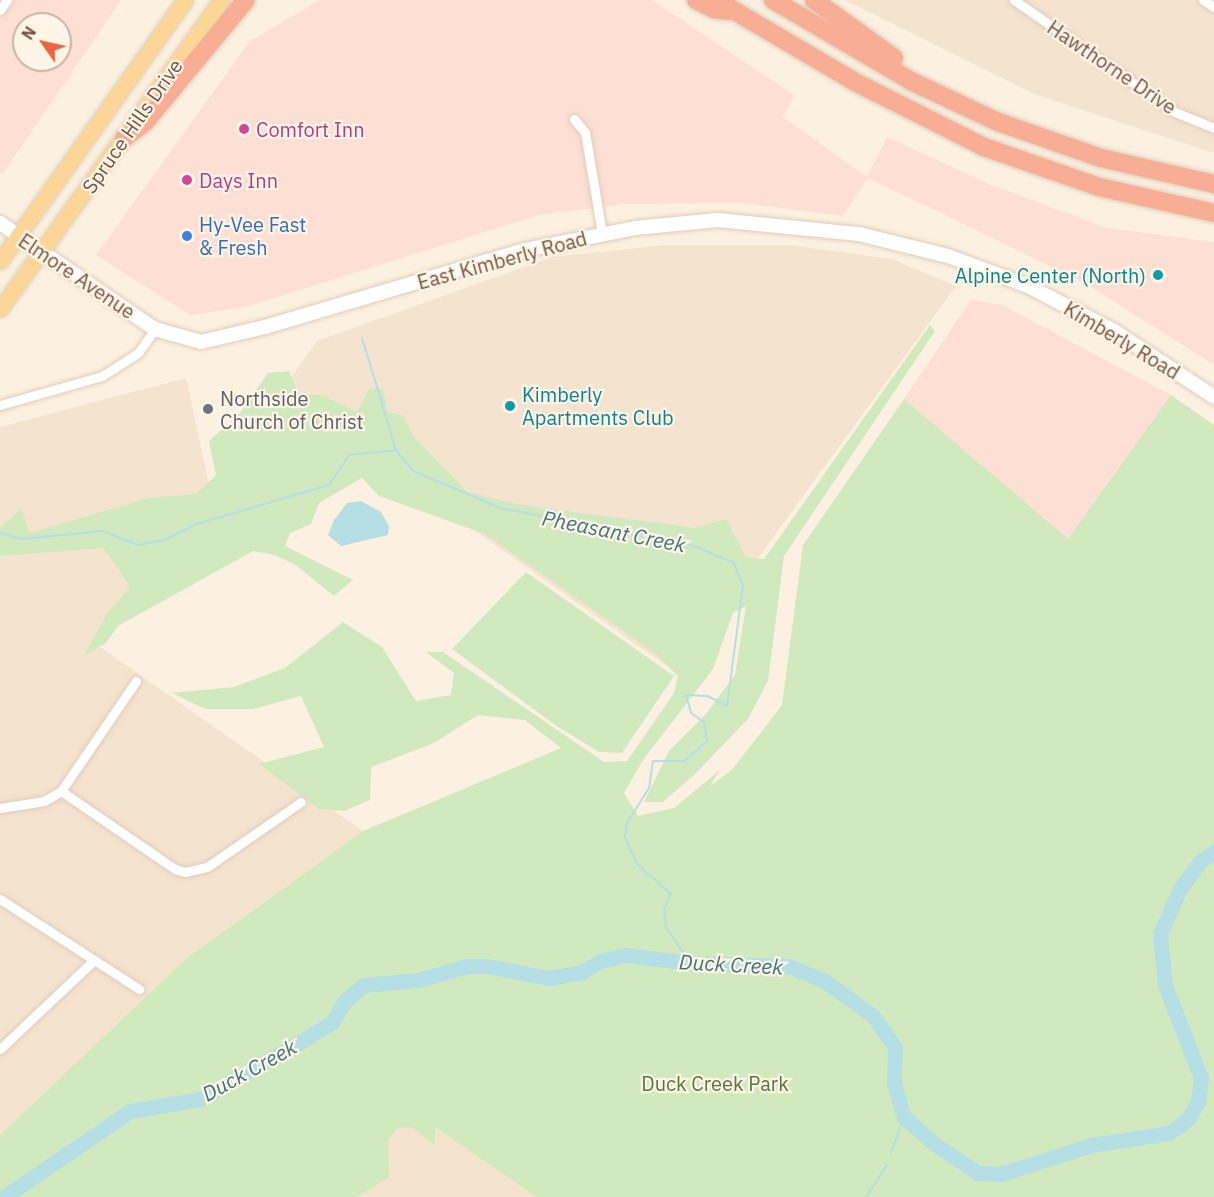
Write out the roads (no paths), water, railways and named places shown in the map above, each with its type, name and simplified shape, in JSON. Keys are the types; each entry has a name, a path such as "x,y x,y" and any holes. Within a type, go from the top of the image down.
{"highway":[{"path":"124,138 145,122 246,0"},
{"path":"696,0 714,9 737,12"},
{"path":"716,0 864,87 984,147 1099,187 1214,213"},
{"path":"773,0 951,100 1071,148 1162,174 1214,184"},
{"path":"814,0 881,50 929,80 951,100"}],"main road":[{"name":"Spruce Hills Drive","path":"18,236 185,0"},
{"name":"Spruce Hills Drive","path":"43,251 221,0"},
{"name":"East Kimberly Road","path":"155,329 188,341 222,339 525,250 602,234 718,220 808,227 903,244 1028,286"},
{"name":"Elmore Avenue","path":"0,223 155,329"},
{"path":"0,261 18,236"},
{"path":"0,309 43,251"},
{"name":"Kimberly Road","path":"1028,286 1114,331 1214,397"}],"street":[{"path":"0,10 7,0"},
{"name":"Hawthorne Drive","path":"1014,0 1175,112 1214,128"},
{"path":"1203,0 1214,7"},
{"path":"574,119 585,132 602,234"},
{"path":"0,405 102,376 138,353 155,329"},
{"path":"0,808 44,801 61,791 136,681"},
{"path":"61,791 175,869 185,872 207,867 301,802"},
{"path":"0,899 139,989"},
{"path":"2,1044 94,960"}],"water":[{"path":"361,501 381,512 389,526 388,535 341,546 328,535 334,520 347,503"}],"waterway":[{"path":"362,338 396,450"},
{"name":"Pheasant Creek","path":"0,533 22,539 103,531 138,545 164,540 197,524 329,485 349,455 396,450 413,471 500,508 694,546 734,563 743,585 727,706 707,696 686,695 691,713 704,722 707,741 684,761 653,761 649,788 627,823 625,838 637,864 671,894 664,909 666,927 690,963"},
{"name":"Duck Creek","path":"4,1197 130,1111 200,1099 302,1041 332,1022 346,1000 364,985 418,980 467,966 487,966 549,978 582,972 600,961 625,955 690,963 789,966 825,981 873,1016 895,1047 894,1083 904,1117 936,1145 978,1173 1001,1174 1091,1145 1169,1133 1188,1119 1198,1102 1201,1078 1165,985 1160,933 1180,889 1200,861 1214,852"},
{"path":"891,1153 904,1117"},
{"path":"866,1197 887,1165"}],"place":[{"name":"Comfort Inn","path":"244,129"},
{"name":"Days Inn","path":"187,180"},
{"name":"Hy-Vee Fast & Fresh","path":"187,236"},
{"name":"Alpine Center (North)","path":"1158,275"},
{"name":"Kimberly Apartments Club","path":"510,406"},
{"name":"Northside Church of Christ","path":"208,409"}],"park label":[{"name":"Duck Creek Park","path":"715,1083"}]}
